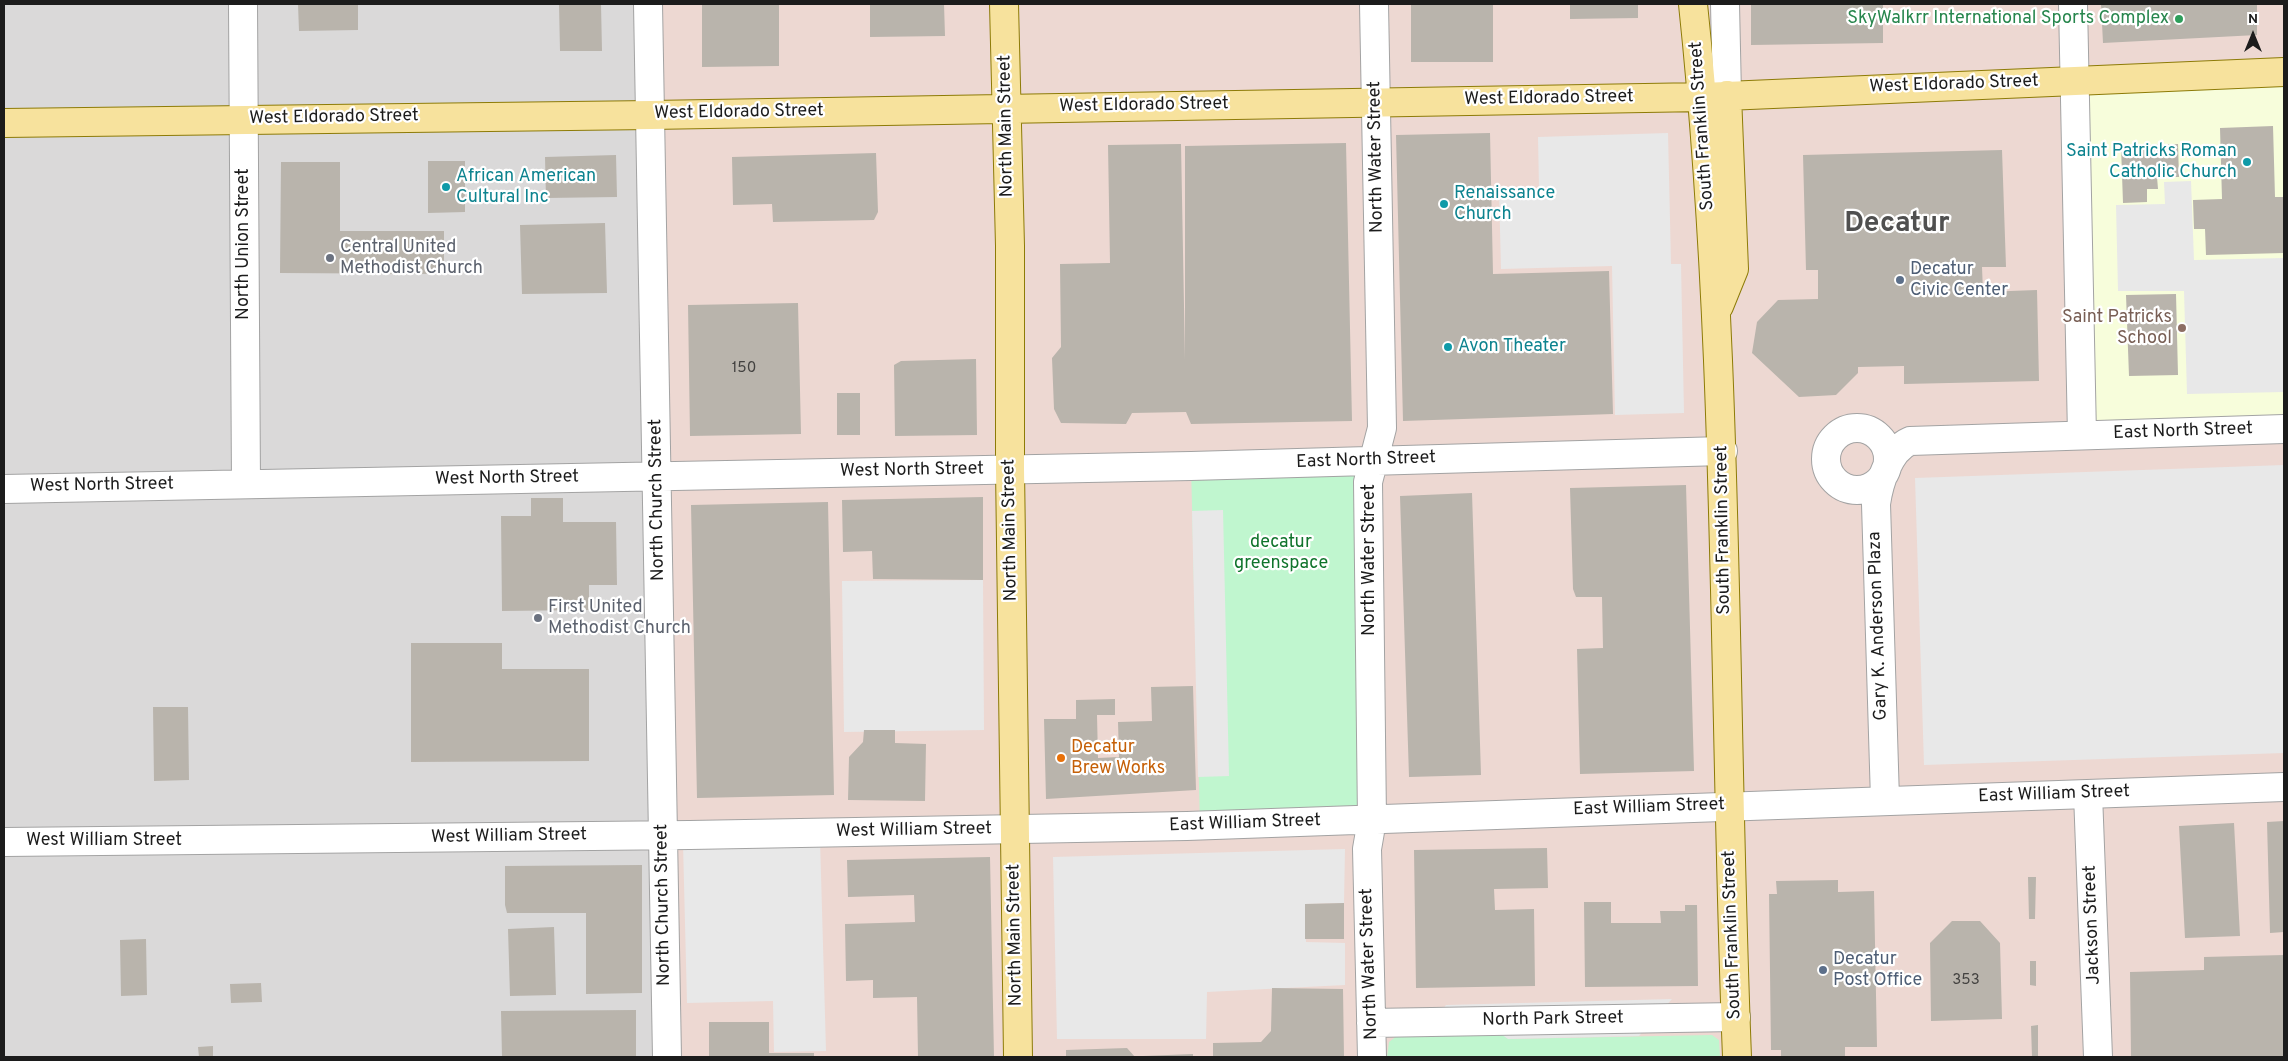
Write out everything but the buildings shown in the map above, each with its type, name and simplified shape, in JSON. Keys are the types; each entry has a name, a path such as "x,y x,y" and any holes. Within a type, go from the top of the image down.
{"main road":[{"name":"North Main Street","path":"1004,4 1010,246 1010,470 1018,1057"},
{"name":"South Franklin Street","path":"1693,4 1715,96 1734,269 1716,312 1722,451 1737,1057"},
{"name":"West Eldorado Street","path":"4,123 651,115 1715,96 2284,72"}],"street":[{"name":"North Union Street","path":"243,4 246,483"},
{"name":"North Church Street","path":"648,4 667,1057"},
{"name":"North Water Street","path":"1372,1057 1367,849 1372,820 1368,482 1382,428 1374,4"},
{"path":"1715,96 1725,4"},
{"path":"1897,455 1877,483 1868,488 1856,490 1840,485 1832,478 1827,468 1827,451 1836,436 1852,429 1863,429 1873,433 1882,441 1887,451 1897,455 2082,435 2073,4"},
{"name":"East North Street","path":"2082,435 2284,429"},
{"name":"East North Street","path":"1010,470 1722,451"},
{"name":"Gary K. Anderson Plaza","path":"1894,800 1876,518 1877,494 1897,455"},
{"name":"West North Street","path":"4,488 1010,470"},
{"name":"East William Street","path":"1014,830 1372,820 1730,805 2284,787"},
{"name":"Jackson Street","path":"2088,794 2098,1057"},
{"name":"West William Street","path":"4,842 1014,830"},
{"name":"North Park Street","path":"1371,1024 1736,1017"}],"shaded area":[{"path":"4,4 640,4 642,111 4,124"},
{"path":"656,4 2284,4 2284,1057 680,1057"},
{"name":"Saint Patricks School","path":"2284,72 2284,429 2082,435 2074,80"},
{"path":"643,121 663,1057 4,1057 4,134"},
{"path":"1668,133 1671,264 1681,264 1684,413 1615,415 1612,266 1501,269 1499,189 1539,188 1538,137"},
{"path":"2191,181 2194,260 2284,258 2284,392 2187,394 2184,291 2118,291 2116,205 2165,204 2164,182"},
{"path":"2284,465 2284,753 1924,765 1915,478"},
{"path":"1223,510 1229,776 1198,777 1192,511"},
{"path":"983,580 984,730 844,732 842,581"},
{"path":"820,839 826,1051 774,1052 773,1001 687,1003 683,843"},
{"path":"1345,849 1344,903 1305,904 1306,942 1345,943 1345,985 1207,992 1206,1039 1057,1039 1053,857"},
{"path":"1672,999 1639,1036 1508,1039 1498,1032 1421,1034 1446,1005"}],"green space":[{"name":"decatur greenspace","path":"1374,460 1372,820 1200,826 1191,466"},
{"path":"1499,1032 1509,1039 1712,1035 1719,1040 1720,1057 1387,1057 1389,1042 1398,1035"}],"place":[{"name":"SkyWalkrr International Sports Complex","path":"2179,19"},
{"name":"Saint Patricks Roman Catholic Church","path":"2247,162"},
{"name":"African American Cultural Inc","path":"446,187"},
{"name":"Renaissance Church","path":"1444,204"},
{"name":"Central United Methodist Church","path":"330,258"},
{"name":"Decatur Civic Center","path":"1900,280"},
{"name":"Saint Patricks School","path":"2182,328"},
{"name":"Avon Theater","path":"1448,347"},
{"name":"First United Methodist Church","path":"538,618"},
{"name":"Decatur Brew Works","path":"1061,758"},
{"name":"Decatur Post Office","path":"1823,970"}],"district":[{"name":"Decatur","path":"1897,225"}]}
